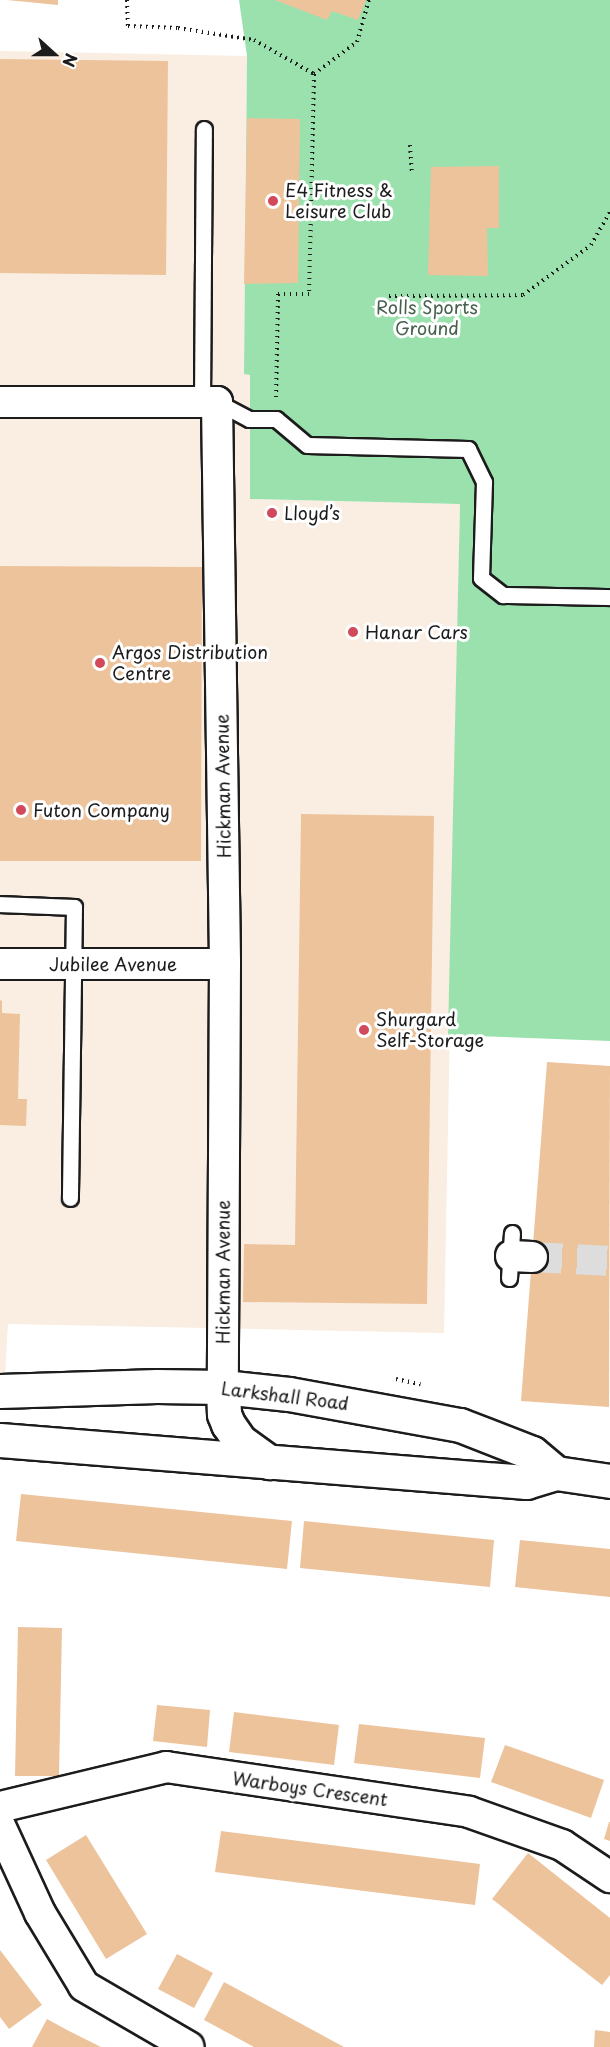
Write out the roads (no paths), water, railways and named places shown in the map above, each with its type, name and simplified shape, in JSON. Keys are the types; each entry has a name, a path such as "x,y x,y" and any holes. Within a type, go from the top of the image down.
{"main road":[{"name":"Larkshall Road","path":"0,1391 138,1386 223,1387 289,1394 460,1425 532,1453 556,1473"},
{"path":"223,1387 228,1424 240,1441 269,1462"},
{"path":"0,1440 526,1482 556,1473 610,1481"}],"street":[{"path":"0,402 209,402"},
{"name":"Hickman Avenue","path":"209,402 225,964 223,1387"},
{"name":"Jubilee Avenue","path":"0,964 225,964"},
{"name":"Warboys Crescent","path":"0,1807 166,1767 469,1812 562,1845 610,1877"},
{"path":"0,1826 40,1913 84,1986 189,2047"}],"lane":[{"path":"204,129 209,402 249,419 276,419 307,445 468,449 484,483 481,578 502,594 610,597"},
{"path":"0,904 74,907 70,1198"}],"tunnel":[{"path":"532,1257 610,1261"}],"place":[{"name":"E4 Fitness & Leisure Club","path":"273,201"},
{"name":"Lloyd’s","path":"272,513"},
{"name":"Hanar Cars","path":"353,632"},
{"name":"Argos Distribution Centre","path":"100,663"},
{"name":"Futon Company","path":"21,810"},
{"name":"Shurgard Self-Storage","path":"364,1030"}],"park label":[{"name":"Rolls Sports Ground","path":"427,318"}]}
